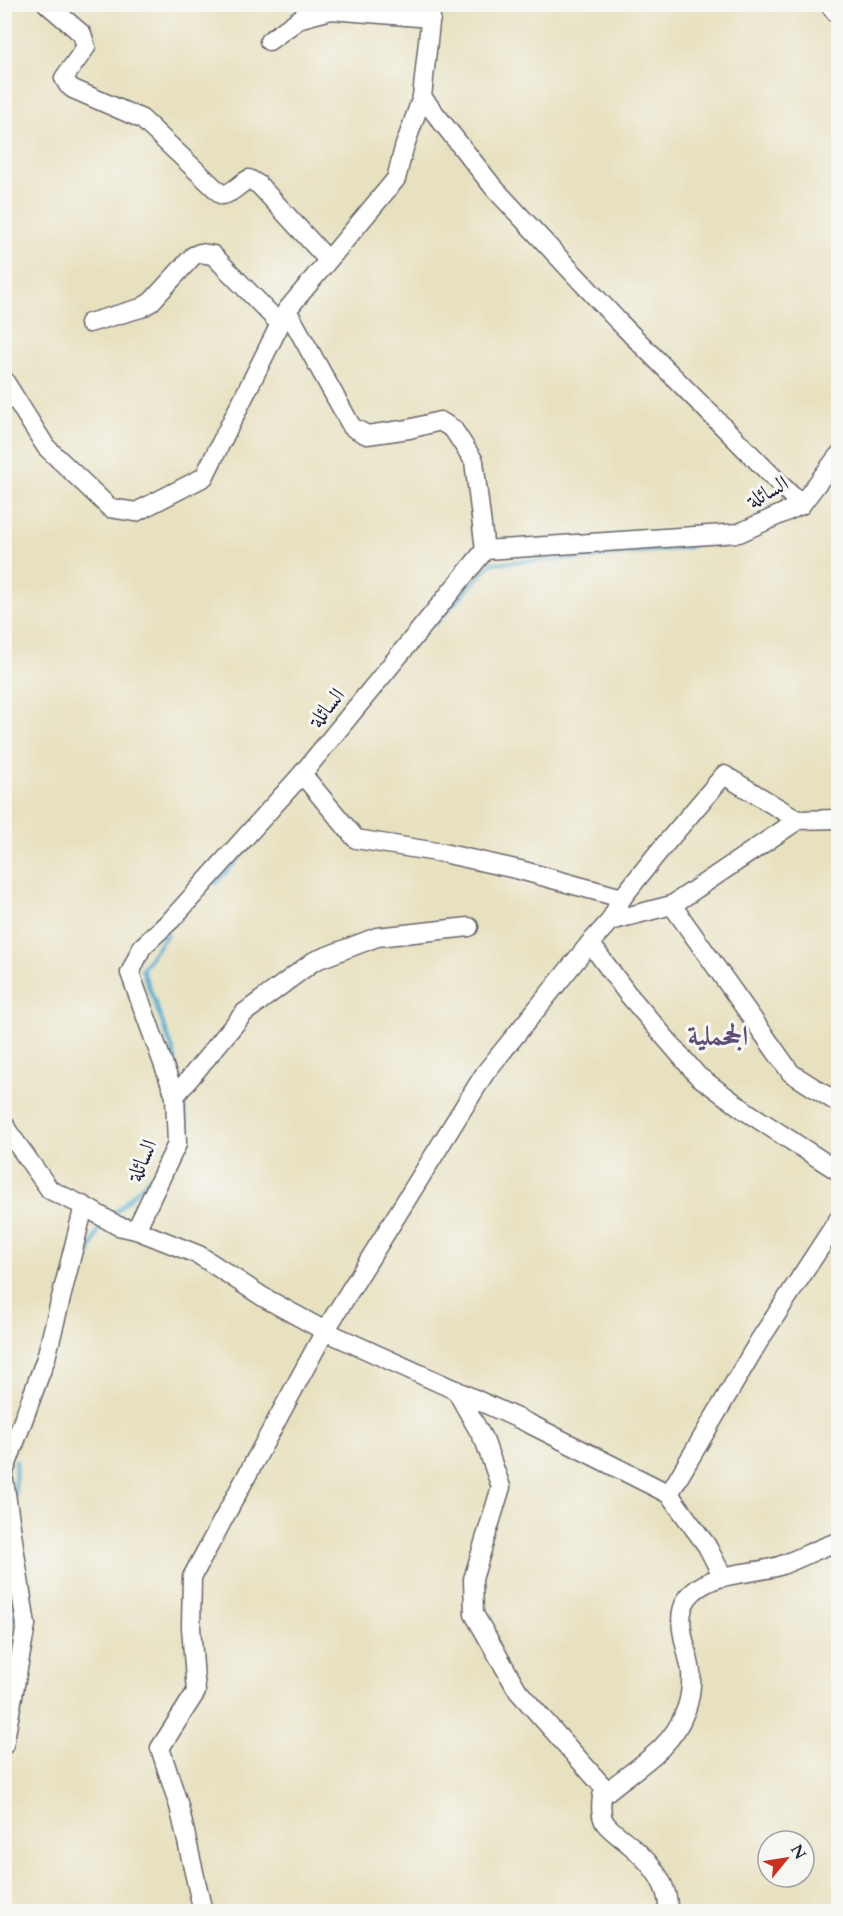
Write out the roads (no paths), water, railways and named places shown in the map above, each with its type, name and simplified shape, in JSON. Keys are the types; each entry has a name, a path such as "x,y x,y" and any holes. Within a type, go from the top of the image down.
{"street":[{"path":"47,4 82,34 86,47 64,78 68,85 142,119 222,195 229,194 239,184 249,179 258,185 328,260"},
{"path":"829,4 838,15"},
{"path":"4,380 46,447 110,508 136,512 204,477 283,317 396,179 422,97 432,11 331,10 301,18 269,41"},
{"path":"422,97 494,188 617,320 801,505"},
{"path":"89,323 141,308 151,302 193,256 200,253 213,255 283,317 352,427 367,435 409,429 440,421 453,429 474,462 485,550"},
{"name":"السائلة","path":"136,1230 177,1144 176,1096 130,973 142,946 172,919 302,774 485,550 739,533 801,505 838,456"},
{"path":"302,774 356,839 443,853 509,867 622,898"},
{"path":"202,1911 179,1806 160,1748 196,1692 191,1627 192,1577 325,1331 485,1073 610,921 622,898 656,855 724,775 798,820"},
{"path":"610,921 672,905 798,820 838,819"},
{"path":"672,905 791,1072 838,1103"},
{"path":"176,1096 244,1013 314,961 376,937 469,927"},
{"path":"590,943 627,993 698,1076 747,1112 838,1171"},
{"path":"4,1123 50,1190 118,1226 136,1230 200,1255 263,1297 325,1331 528,1423 669,1494 707,1546 723,1577"},
{"path":"4,1472 46,1358 84,1206"},
{"path":"669,1494 759,1341 838,1220"},
{"path":"456,1390 485,1442 501,1487 473,1579 474,1614 518,1691 608,1791"},
{"path":"4,1481 26,1625 4,1746"},
{"path":"668,1911 666,1890 637,1851 604,1822 600,1809 602,1796 657,1753 674,1732 685,1712 692,1682 681,1625 683,1608 691,1594 707,1582 777,1567 838,1542"}],"waterway":[{"path":"435,624 492,563 587,558 688,547 696,544"},
{"path":"216,883 259,836"},
{"path":"167,934 142,969 173,1050 179,1083"},
{"path":"182,1145 189,1138 184,1109"},
{"path":"111,1217 155,1172"},
{"path":"68,1305 99,1229 105,1223"},
{"path":"15,1498 16,1461"},
{"path":"10,1669 12,1587"},
{"path":"4,1776 7,1749"}],"district":[{"name":"الجحملية","path":"718,1035"}]}
